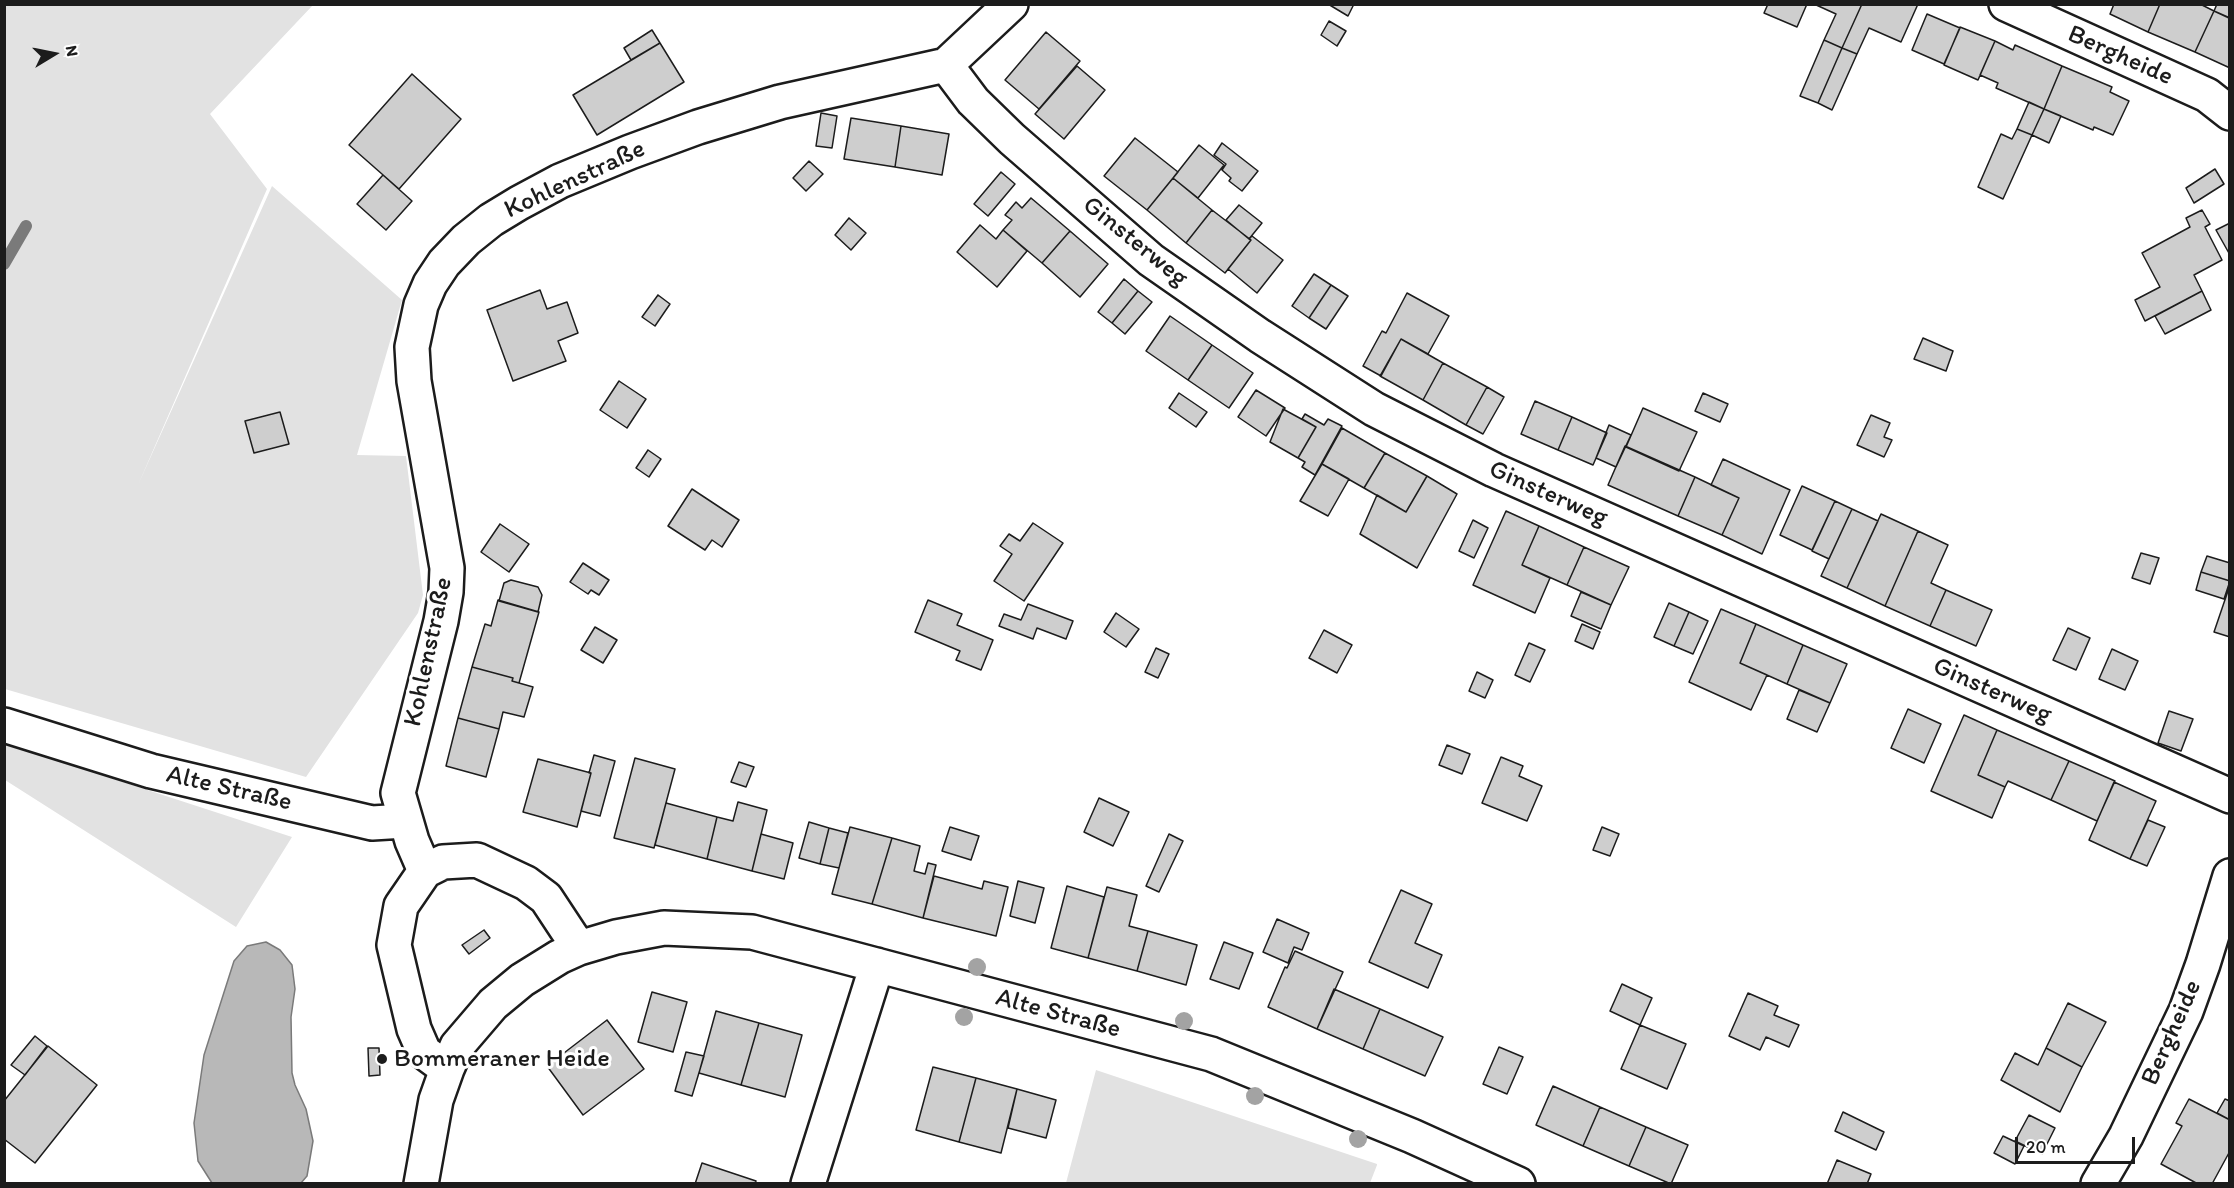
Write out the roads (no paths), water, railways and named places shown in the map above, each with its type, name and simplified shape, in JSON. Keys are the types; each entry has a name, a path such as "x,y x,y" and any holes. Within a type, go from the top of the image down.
{"street":[{"path":"946,66 1011,4"},
{"name":"Bergheide","path":"2006,4 2207,95 2229,113"},
{"name":"Ginsterweg","path":"946,66 973,101 1012,139 1152,260 1260,336 1374,409 1494,470 2229,796"},
{"name":"Kohlenstraße","path":"405,821 398,793 441,621 447,568 414,381 412,347 421,305 430,284 444,263 466,240 491,220 519,203 560,181 630,152 780,102 946,66"},
{"name":"Alte Straße","path":"4,725 163,774 372,823 405,821"},
{"path":"405,821 425,871"},
{"path":"447,1069 424,1052 414,1029 394,945 401,906 425,871 443,862 477,860 526,883 546,898 579,948"},
{"name":"Bergheide","path":"2098,1184 2126,1136 2186,1011 2203,964 2229,876"},
{"name":"Alte Straße","path":"421,1184 436,1100 447,1069 457,1046 493,1004 522,981 559,957 615,936 664,927 752,932 1211,1054 1412,1136 1518,1184"},
{"path":"808,1184 877,965"}],"waterway":[{"path":"4,264 26,226"}],"place":[{"name":"Bommeraner Heide","path":"382,1059"}]}
